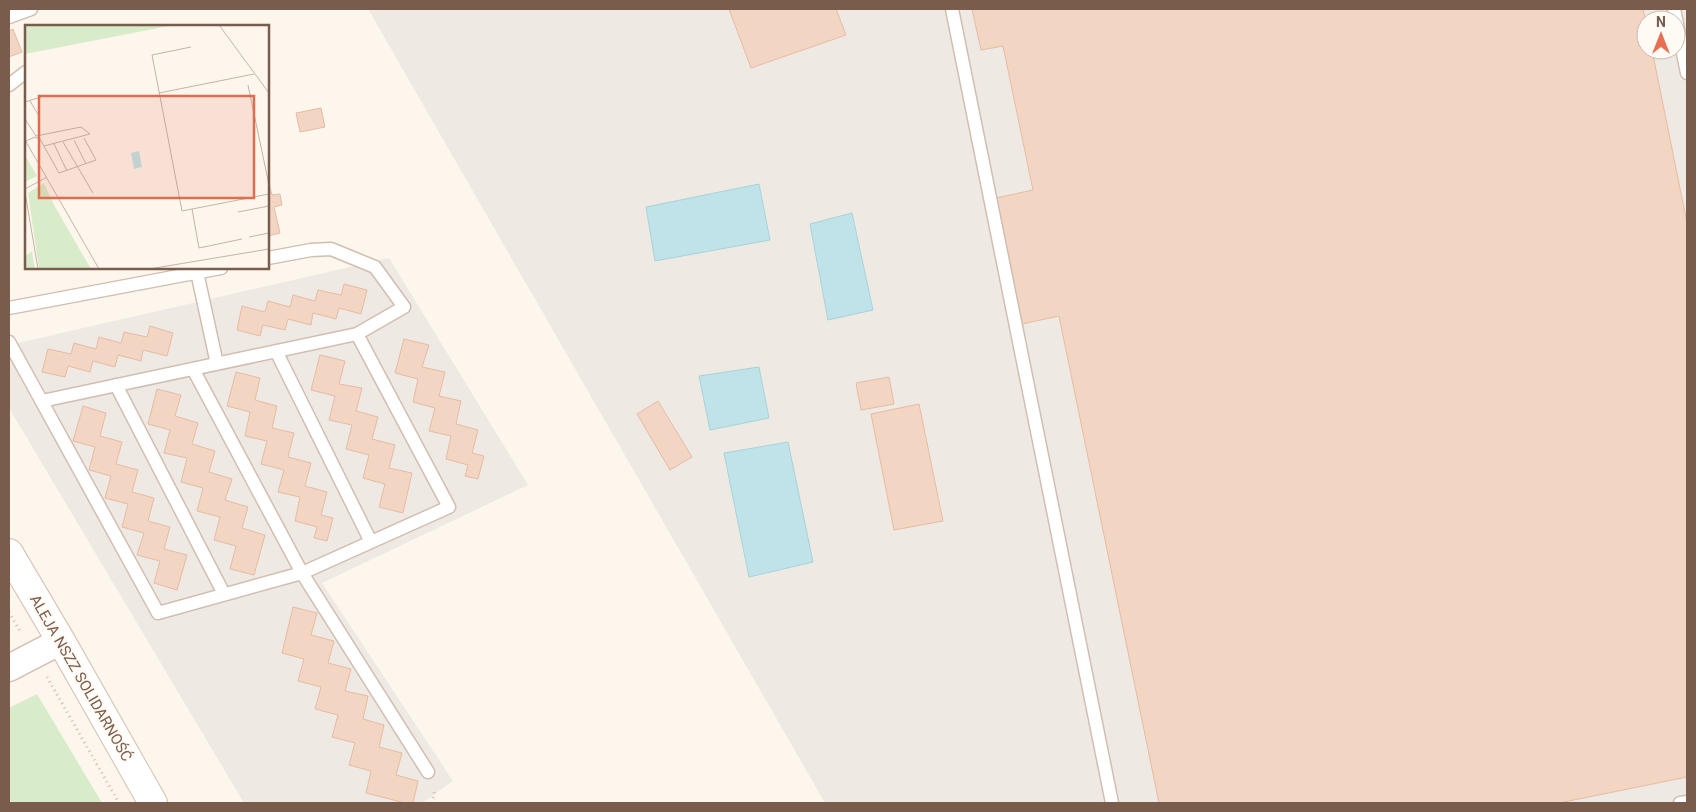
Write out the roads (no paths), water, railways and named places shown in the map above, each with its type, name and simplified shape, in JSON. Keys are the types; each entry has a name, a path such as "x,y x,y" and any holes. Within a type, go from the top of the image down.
{"street":[{"name":"ALEJA NSZZ SOLIDARNOŚĆ","path":"9,553 62,641 153,803"},
{"path":"9,668 62,641"}],"lane":[{"path":"9,17 31,9"},
{"path":"952,9 1112,803"},
{"path":"1674,9 1687,72"},
{"path":"9,85 25,73"},
{"path":"42,401 357,334 404,307 374,267 331,249 311,250 269,258"},
{"path":"9,308 215,269"},
{"path":"197,272 217,364"},
{"path":"9,342 158,613 302,573 449,507 357,334"},
{"path":"276,351 371,542"},
{"path":"193,369 302,573 428,772"},
{"path":"116,385 224,594"},
{"path":"1680,803 1687,802"}],"water":[{"path":"759,184 770,240 655,261 646,207"},
{"path":"852,213 873,310 828,320 810,224"},
{"path":"759,367 769,418 710,430 699,376"},
{"path":"788,442 813,562 749,577 724,453"}]}
